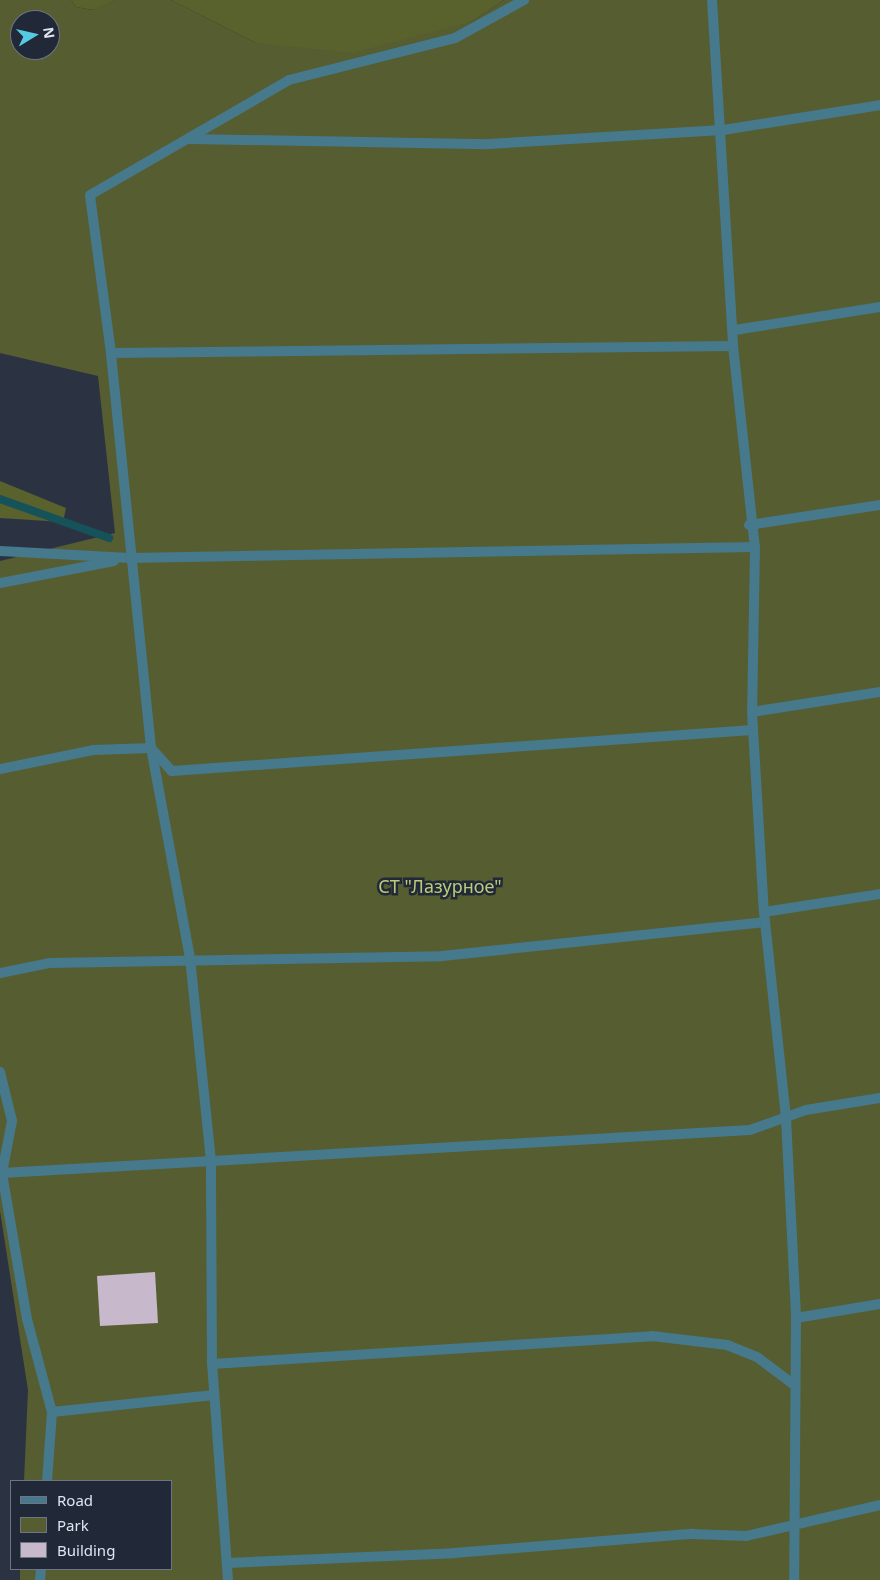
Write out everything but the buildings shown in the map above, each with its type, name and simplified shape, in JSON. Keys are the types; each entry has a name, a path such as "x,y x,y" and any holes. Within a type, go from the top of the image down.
{"street":[{"path":"228,1580 212,1364 211,1161 190,958 151,748 130,558 111,353 90,195 289,80 455,38 524,0"},
{"path":"712,0 723,130 735,330 734,346 749,525 755,547 752,712 765,917 786,1118 796,1318 794,1580"},
{"path":"189,139 488,144 723,130 880,105"},
{"path":"735,330 880,307"},
{"path":"111,353 734,346"},
{"path":"749,525 880,505"},
{"path":"0,551 130,558 755,547"},
{"path":"0,583 130,558"},
{"path":"752,712 880,692"},
{"path":"151,748 172,772 753,730"},
{"path":"0,769 94,750 151,748"},
{"path":"0,973 49,963 190,958 442,956 765,917 880,894"},
{"path":"0,1072 12,1121 2,1173 27,1319 52,1412 47,1480"},
{"path":"2,1173 750,1130 806,1110 880,1098"},
{"path":"796,1318 880,1304"},
{"path":"212,1364 652,1336 728,1345 757,1357 794,1384"},
{"path":"52,1412 214,1395"},
{"path":"228,1563 454,1553 692,1534 746,1536 795,1523 880,1505"}],"green space":[{"name":"СТ \"Лазурное\"","path":"0,0 71,0 76,7 93,10 116,0 171,0 256,43 471,22 504,0 880,0 880,1580 20,1580 20,1570 172,1570 172,1480 24,1480 28,1390 0,1211 0,561 115,533 98,376 0,353"},
{"path":"71,0 116,0 94,10 76,7"},
{"path":"171,0 504,0 471,22 352,53 256,43"},
{"path":"0,481 66,508 63,522 0,518"}],"waterway":[{"path":"0,499 109,538"}]}
